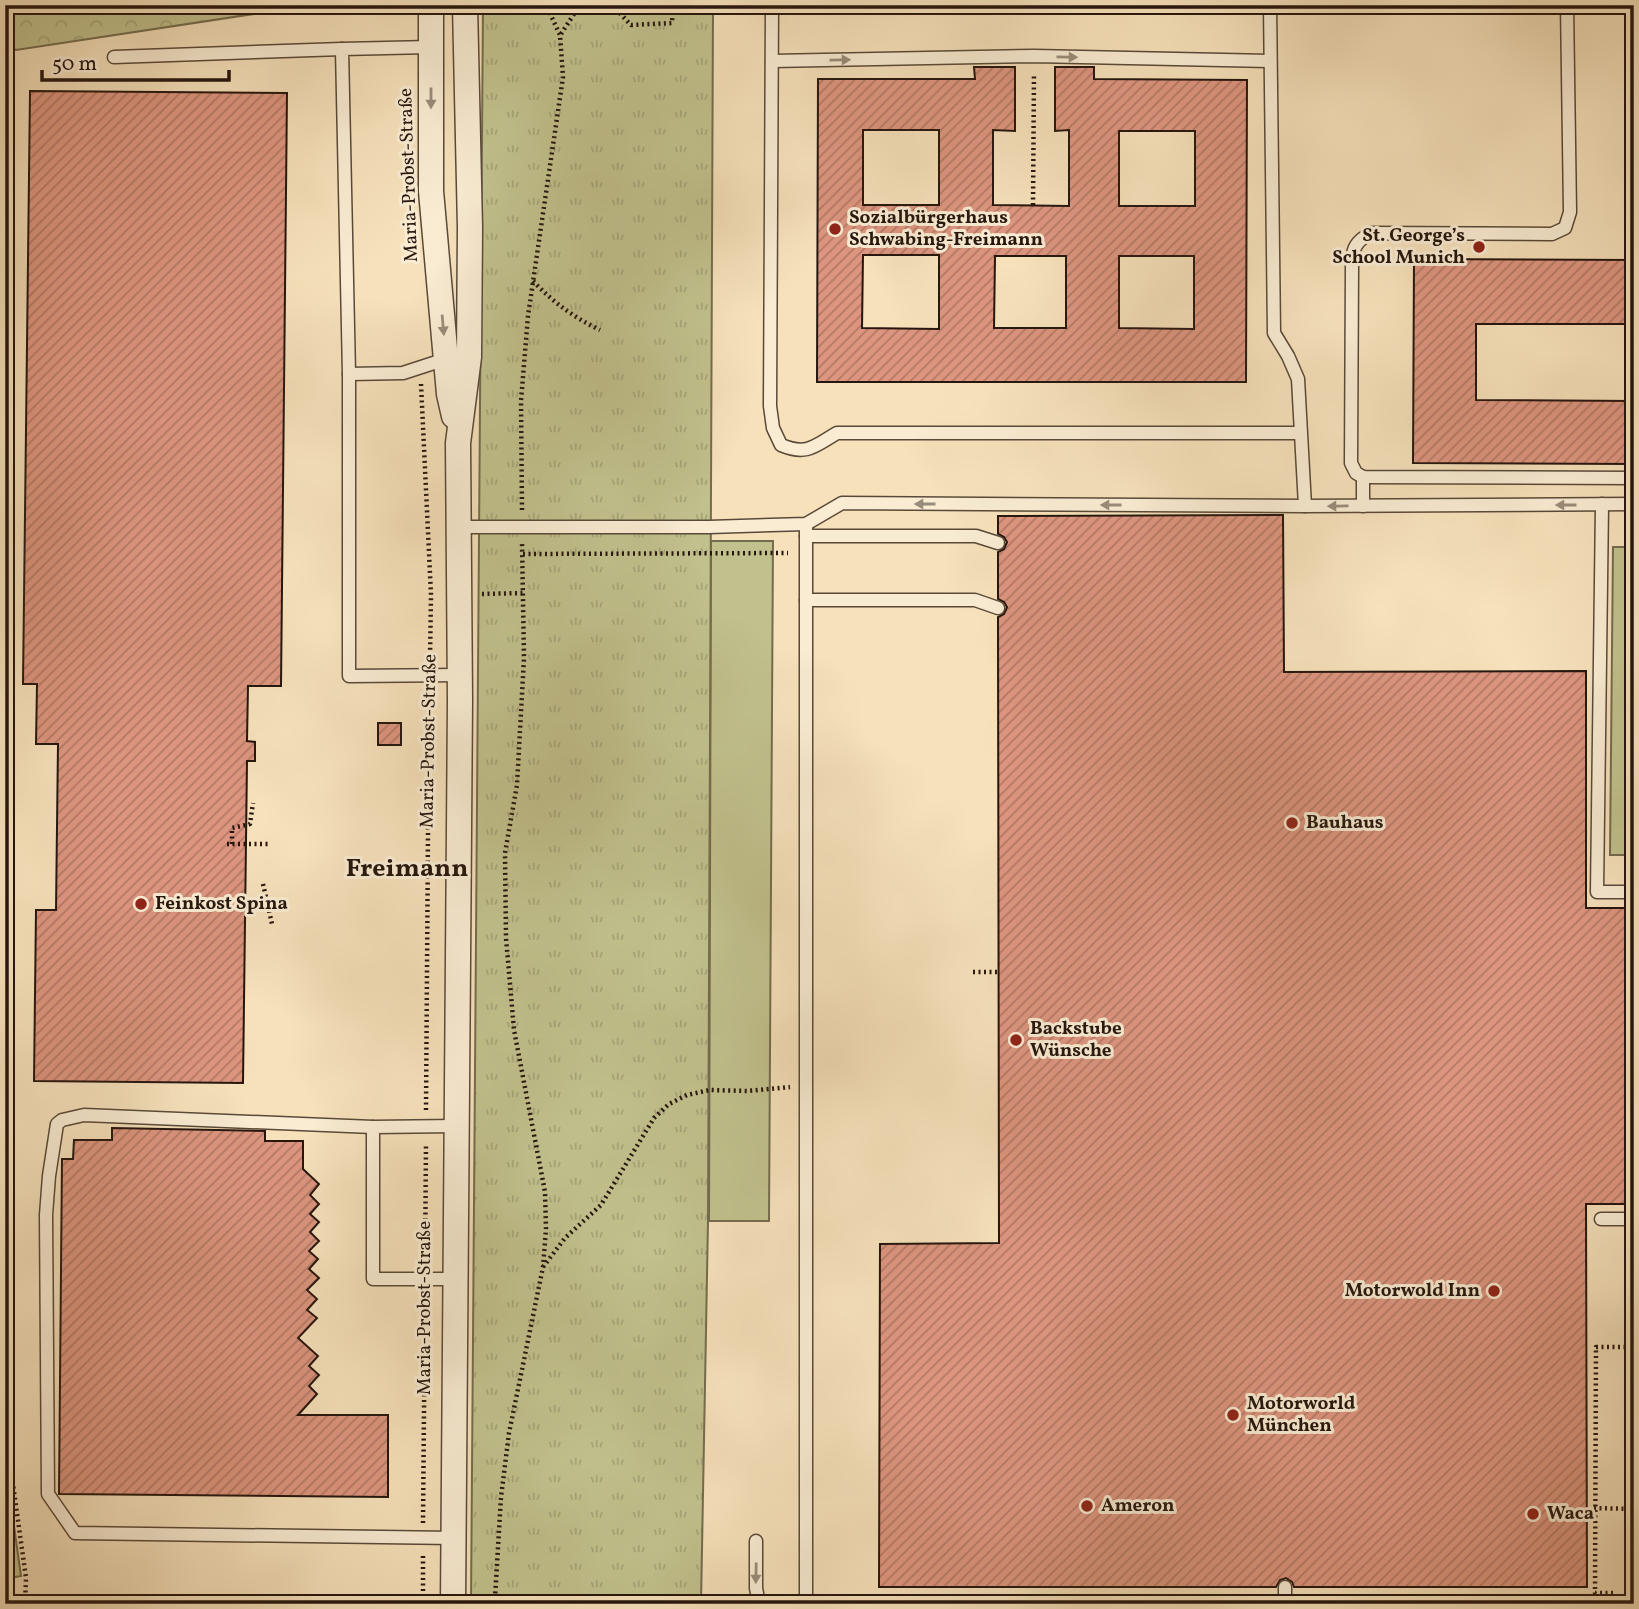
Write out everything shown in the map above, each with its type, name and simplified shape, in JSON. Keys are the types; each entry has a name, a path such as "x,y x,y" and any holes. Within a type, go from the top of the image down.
{"street":[{"name":"Maria-Probst-Straße","path":"431,5 431,191 449,394 458,443"},
{"name":"Maria-Probst-Straße","path":"453,1604 460,675 458,443 469,357 470,228 465,5"}],"lane":[{"path":"772,5 770,406 773,428 781,445 795,451 807,451 837,433 1300,433"},
{"path":"1270,5 1274,333 1298,379 1305,506"},
{"path":"1567,5 1571,199 1565,228 1552,234 1371,233 1359,240 1352,250 1351,463 1356,473 1363,477 1634,478"},
{"path":"114,57 430,47"},
{"path":"342,49 349,374 349,676 460,675"},
{"path":"772,61 1034,56 1270,61"},
{"path":"349,374 403,373 446,359"},
{"path":"1363,477 1363,506"},
{"path":"806,530 842,503 1305,506 1634,504"},
{"path":"1586,516 1602,504"},
{"path":"1602,504 1597,892 1634,892"},
{"path":"459,527 806,530 976,536 998,543"},
{"path":"806,530 806,1604"},
{"path":"806,600 975,600 998,608"},
{"path":"454,1538 75,1533 48,1494 46,1215 57,1125 62,1120 84,1115 373,1127 457,1126"},
{"path":"373,1127 373,1279 456,1279"},
{"path":"1601,1219 1634,1220"},
{"path":"757,1541 756,1588 759,1604"},
{"path":"1285,1587 1285,1604"}],"path":[{"path":"493,1604 509,1433 543,1268 546,1229 545,1192 514,1030 506,938 505,853 517,785 524,658 521,401 533,281 564,77 560,35 546,5"},
{"path":"560,35 574,14 584,5"},
{"path":"612,5 631,25 643,26 672,23 673,5"},
{"path":"1033,205 1034,56"},
{"path":"533,281 554,303 600,330"},
{"name":"Maria-Probst-Straße","path":"420,368 431,595 424,1604"},
{"path":"523,554 806,553"},
{"path":"253,803 250,824 232,828 230,844 271,844"},
{"path":"263,884 272,924"},
{"path":"973,972 998,972"},
{"path":"543,1268 565,1238 601,1205 654,1118 669,1104 687,1095 710,1090 748,1091 806,1087"},
{"path":"1613,1604 1613,1593 1595,1593 1596,1347 1634,1347"},
{"path":"5,1427 26,1578 25,1604"},
{"path":"1594,1508 1634,1509"}],"green space":[{"path":"313,5 16,50 5,45 5,21 11,6"},
{"path":"483,5 713,5 708,1221 701,1604 471,1604"},
{"path":"711,541 773,541 769,1221 709,1221"},
{"path":"1613,547 1634,547 1634,855 1610,855"},
{"path":"5,1462 21,1576 5,1579"}],"building":[{"path":"974,67 1015,67 1015,131 993,130 993,205 1069,206 1069,130 1055,131 1055,67 1094,67 1094,79 1247,80 1246,382 817,382 818,79 975,79","holes":["863,130 939,130 939,205 863,205","1119,131 1195,131 1195,206 1119,206","863,255 939,255 939,329 862,328","995,256 1066,256 1066,328 994,328","1119,256 1194,256 1194,329 1119,328"]},
{"path":"30,91 287,93 281,686 248,686 247,741 255,742 255,761 247,761 243,1083 34,1081 36,910 56,910 58,744 36,744 37,684 23,684"},
{"path":"1414,259 1634,260 1634,324 1476,324 1476,400 1634,401 1634,464 1413,463"},
{"path":"1283,515 1284,672 1586,671 1586,908 1634,908 1634,1204 1586,1204 1587,1587 1294,1587 1286,1578 1280,1580 1276,1587 879,1587 880,1244 999,1243 998,617 1004,614 1007,607 998,599 998,552 1004,549 1007,542 998,534 998,516"},
{"path":"378,723 401,723 401,745 378,745"},
{"path":"112,1128 265,1131 265,1141 303,1141 303,1169 319,1184 310,1195 319,1204 310,1214 319,1222 310,1232 319,1241 309,1251 318,1259 309,1269 319,1278 307,1290 317,1299 307,1310 317,1318 298,1338 318,1356 309,1366 319,1375 309,1386 317,1394 298,1415 388,1415 388,1497 59,1494 62,1159 73,1159 74,1140 112,1140"}],"place":[{"name":"Sozialbürgerhaus Schwabing-Freimann","path":"835,229"},
{"name":"St. George’s School Munich","path":"1479,247"},
{"name":"Bauhaus","path":"1292,823"},
{"name":"Feinkost Spina","path":"141,904"},
{"name":"Backstube Wünsche","path":"1016,1040"},
{"name":"Motorwold Inn","path":"1494,1291"},
{"name":"Motorworld München","path":"1233,1415"},
{"name":"Ameron","path":"1087,1506"},
{"name":"Waca","path":"1533,1514"}],"district":[{"name":"Freimann","path":"407,869"}]}
